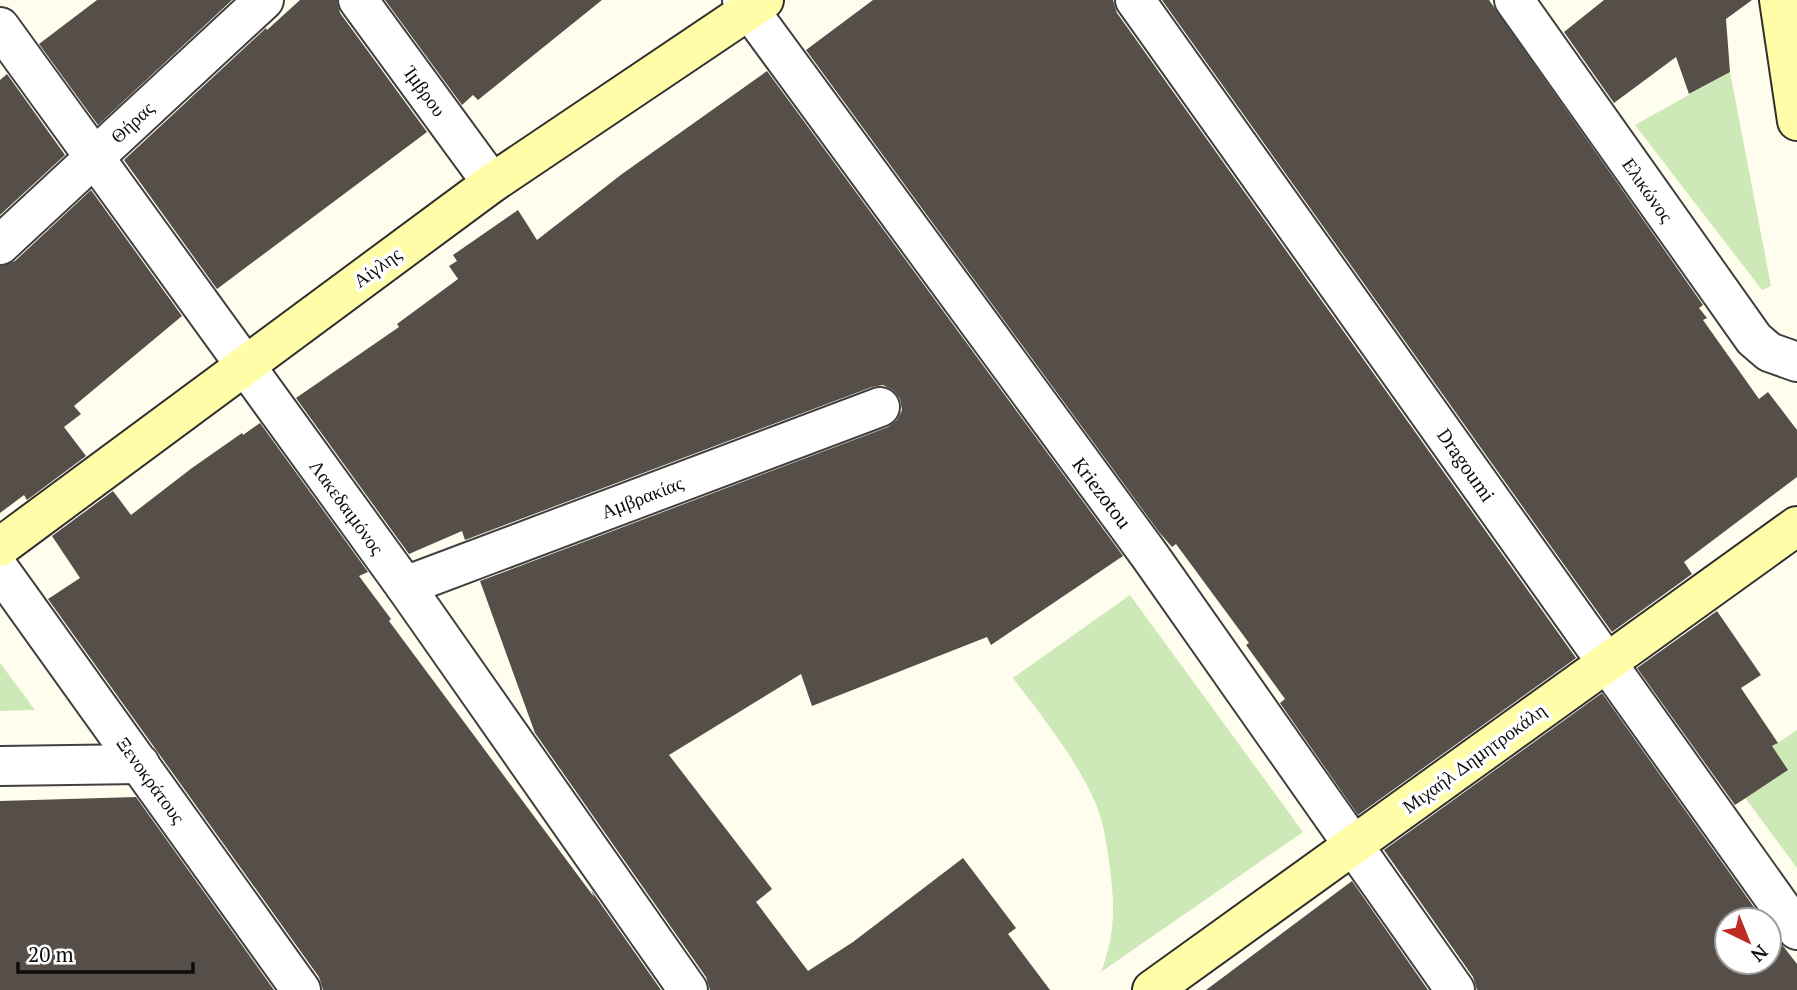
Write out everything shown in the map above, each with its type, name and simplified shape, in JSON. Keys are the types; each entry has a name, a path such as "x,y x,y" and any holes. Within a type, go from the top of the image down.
{"street":[{"name":"Θήρας","path":"0,245 264,0"},
{"name":"Ίμβρου","path":"358,0 492,183"},
{"name":"Dragoumi","path":"1135,0 1797,930"},
{"name":"Ελικώνος","path":"1514,0 1754,339 1769,352 1797,362"},
{"path":"1779,0 1797,121"},
{"name":"Αίγλης","path":"0,547 492,183 752,3"},
{"name":"Kriezotou","path":"752,3 1150,556 1455,990"},
{"name":"Λακεδαιμόνος","path":"0,27 405,586 688,990"},
{"name":"Αμβρακίας","path":"405,586 880,407"},
{"name":"Μιχαήλ Δημητροκάλη","path":"1152,990 1797,526"},
{"name":"Ξενοκράτους","path":"0,570 302,990"},
{"path":"0,766 140,764"}],"green space":[{"path":"1730,72 1771,286 1762,290 1635,125"},
{"path":"1130,595 1303,832 1101,972 1111,936 1113,902 1107,849 1099,812 1069,754 1013,678"},
{"path":"0,663 35,710 0,711"},
{"path":"1797,730 1797,868 1729,776"}],"building":[{"path":"97,0 232,0 98,125 39,44"},
{"path":"300,0 337,0 340,13 427,132 217,289 124,160 266,28 267,30"},
{"path":"385,0 602,0 478,100 473,95 462,105"},
{"path":"873,0 1113,0 1117,13 1576,658 1358,815 1280,703 1285,699 1246,645 1249,643 1176,544 1172,547 1159,532 806,50"},
{"path":"1162,0 1489,0 1703,305 1699,308 1707,318 1703,320 1759,399 1768,392 1797,430 1797,477 1684,562 1692,574 1612,632"},
{"path":"1604,0 1752,0 1726,19 1730,72 1689,94 1676,57 1614,103 1564,32"},
{"path":"767,71 1123,556 991,645 987,637 812,706 801,674 669,755 772,889 756,902 808,971 853,942 963,858 1016,928 1008,934 1050,990 710,990 706,977 535,733 480,581 888,427 897,420 902,410 900,399 893,390 883,385 872,387 465,540 462,531 409,554 296,398 399,327 397,324 458,279 449,266 457,261 453,255 518,210 537,240 622,174"},
{"path":"7,74 65,155 0,215 0,80"},
{"path":"91,190 182,316 74,406 81,414 64,427 86,456 27,500 24,495 0,513 0,266 15,261"},
{"path":"260,423 368,572 359,576 391,619 389,621 594,897 591,890 661,990 323,990 319,977 48,599 80,578 52,536 113,491 131,515 192,468"},
{"path":"1717,611 1761,675 1741,688 1778,743 1772,746 1788,770 1735,805 1637,668"},
{"path":"1602,693 1753,906 1713,906 1713,976 1783,976 1783,946 1797,964 1797,990 1477,990 1473,977 1384,850"},
{"path":"136,797 274,990 0,990 0,801"},
{"path":"1352,881 1428,990 1206,990"}]}
